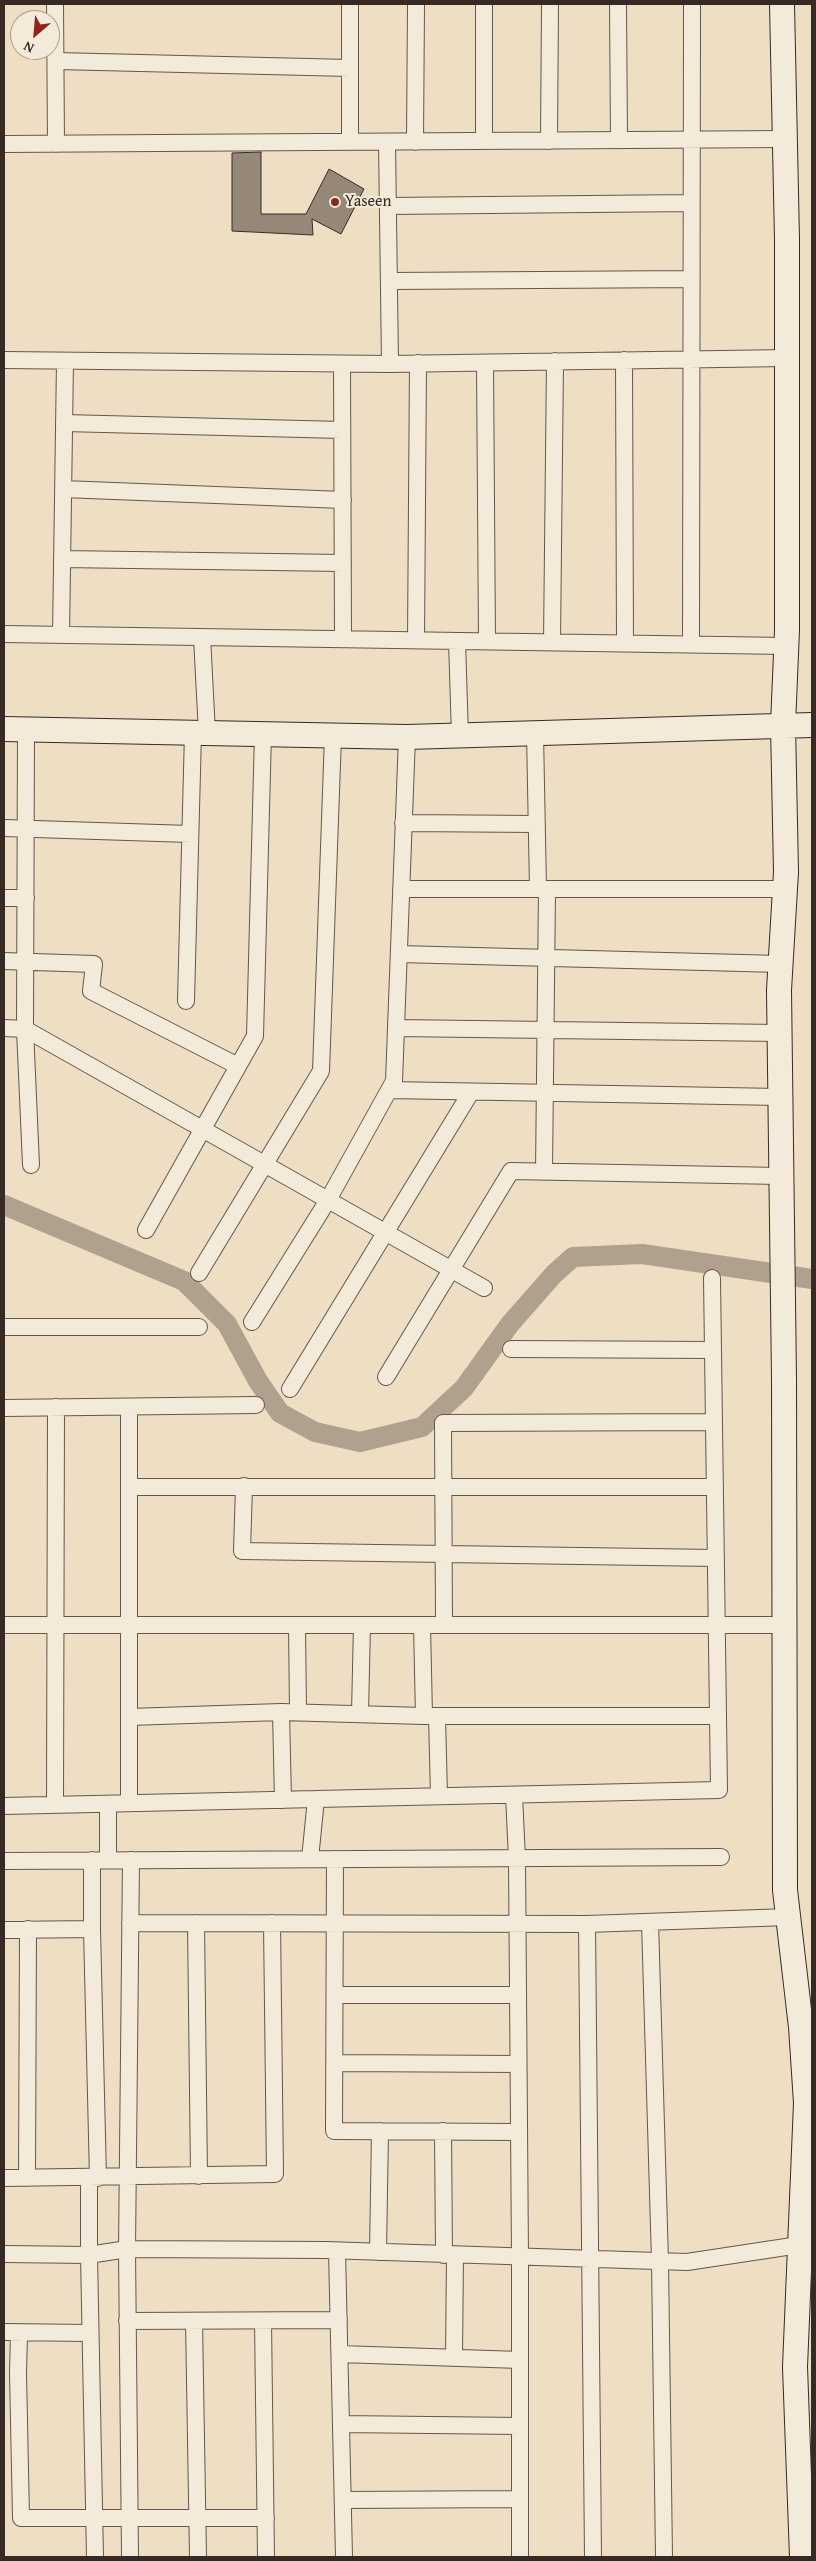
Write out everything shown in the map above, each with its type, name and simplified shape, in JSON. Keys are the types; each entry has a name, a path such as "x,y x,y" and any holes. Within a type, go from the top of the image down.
{"main road":[{"path":"782,4 787,358 786,646 783,725 785,889 780,964 779,1033 783,1311 785,1890 801,2027 806,2103 795,2367 802,2557"},
{"path":"15,729 407,737 812,725"}],"street":[{"path":"55,4 56,144"},
{"path":"350,4 350,142"},
{"path":"415,142 416,4"},
{"path":"484,4 484,141"},
{"path":"549,141 550,4"},
{"path":"618,4 619,140"},
{"path":"691,644 692,4"},
{"path":"56,61 350,68"},
{"path":"4,144 785,139"},
{"path":"387,142 390,364"},
{"path":"388,206 691,203"},
{"path":"389,281 691,279"},
{"path":"4,360 418,364 787,358"},
{"path":"624,360 625,643"},
{"path":"61,635 65,361"},
{"path":"485,362 487,641"},
{"path":"552,642 555,362"},
{"path":"342,364 343,639"},
{"path":"416,640 418,364"},
{"path":"64,423 342,430"},
{"path":"64,489 342,500"},
{"path":"62,559 343,563"},
{"path":"4,634 786,646"},
{"path":"186,1001 190,834 200,733 202,637"},
{"path":"457,641 460,736"},
{"path":"15,729 26,829 25,1029 30,1165"},
{"path":"534,733 536,824 546,958 544,1172"},
{"path":"146,1230 204,1130 255,1036 263,734"},
{"path":"199,1273 321,1071 333,736"},
{"path":"252,1322 328,1200 394,1081 407,737"},
{"path":"404,823 536,824"},
{"path":"4,828 190,834"},
{"path":"401,889 785,889"},
{"path":"4,898 26,898"},
{"path":"398,954 780,964"},
{"path":"4,961 94,964 91,991 238,1066"},
{"path":"4,1028 25,1029 484,1288"},
{"path":"396,1028 779,1033"},
{"path":"389,1090 780,1097"},
{"path":"290,1389 387,1233 471,1092"},
{"path":"386,1377 512,1172 781,1176"},
{"path":"4,1806 718,1790 712,1278"},
{"path":"4,1327 199,1327"},
{"path":"511,1349 714,1350"},
{"path":"4,1408 256,1405"},
{"path":"55,1805 56,1407"},
{"path":"129,1803 130,1407"},
{"path":"444,1625 443,1423 714,1422"},
{"path":"244,1486 242,1550 716,1558"},
{"path":"129,1487 715,1487"},
{"path":"4,1625 784,1626"},
{"path":"297,1625 298,1712"},
{"path":"360,1713 362,1625"},
{"path":"422,1625 439,1796"},
{"path":"129,1717 281,1712 430,1716 718,1716"},
{"path":"281,1712 283,1800"},
{"path":"514,1795 517,1859 520,2557"},
{"path":"310,1859 316,1799"},
{"path":"95,2557 89,2255 94,2178 92,1929 108,1804"},
{"path":"4,1860 721,1857"},
{"path":"335,1859 334,2131 518,2132"},
{"path":"130,2557 127,2178 131,1860"},
{"path":"130,1923 587,1924 789,1917"},
{"path":"650,1922 660,2262 664,2557"},
{"path":"196,1923 199,2176"},
{"path":"4,2178 127,2178 275,2174 272,1923"},
{"path":"587,1924 592,2260 593,2557"},
{"path":"26,2178 28,1929"},
{"path":"4,1930 92,1929"},
{"path":"335,1995 518,1995"},
{"path":"335,2063 518,2064"},
{"path":"378,2252 380,2131"},
{"path":"443,2131 454,2358"},
{"path":"4,2254 89,2255 127,2249 338,2251 686,2262 799,2245"},
{"path":"338,2251 344,2557"},
{"path":"263,2320 266,2557"},
{"path":"127,2321 339,2320"},
{"path":"194,2321 198,2557"},
{"path":"90,2333 12,2333 18,2373 21,2518 266,2518"},
{"path":"340,2354 520,2360"},
{"path":"341,2424 520,2426"},
{"path":"343,2500 520,2499"}],"building":[{"path":"261,152 261,214 306,214 329,169 364,189 341,234 312,219 313,235 232,231 232,153"}],"waterway":[{"path":"4,1205 184,1281 227,1324 258,1381 280,1413 315,1432 360,1442 422,1427 464,1388 510,1324 554,1274 573,1257 642,1254 812,1279"}],"place":[{"name":"Yaseen","path":"335,202"}]}
